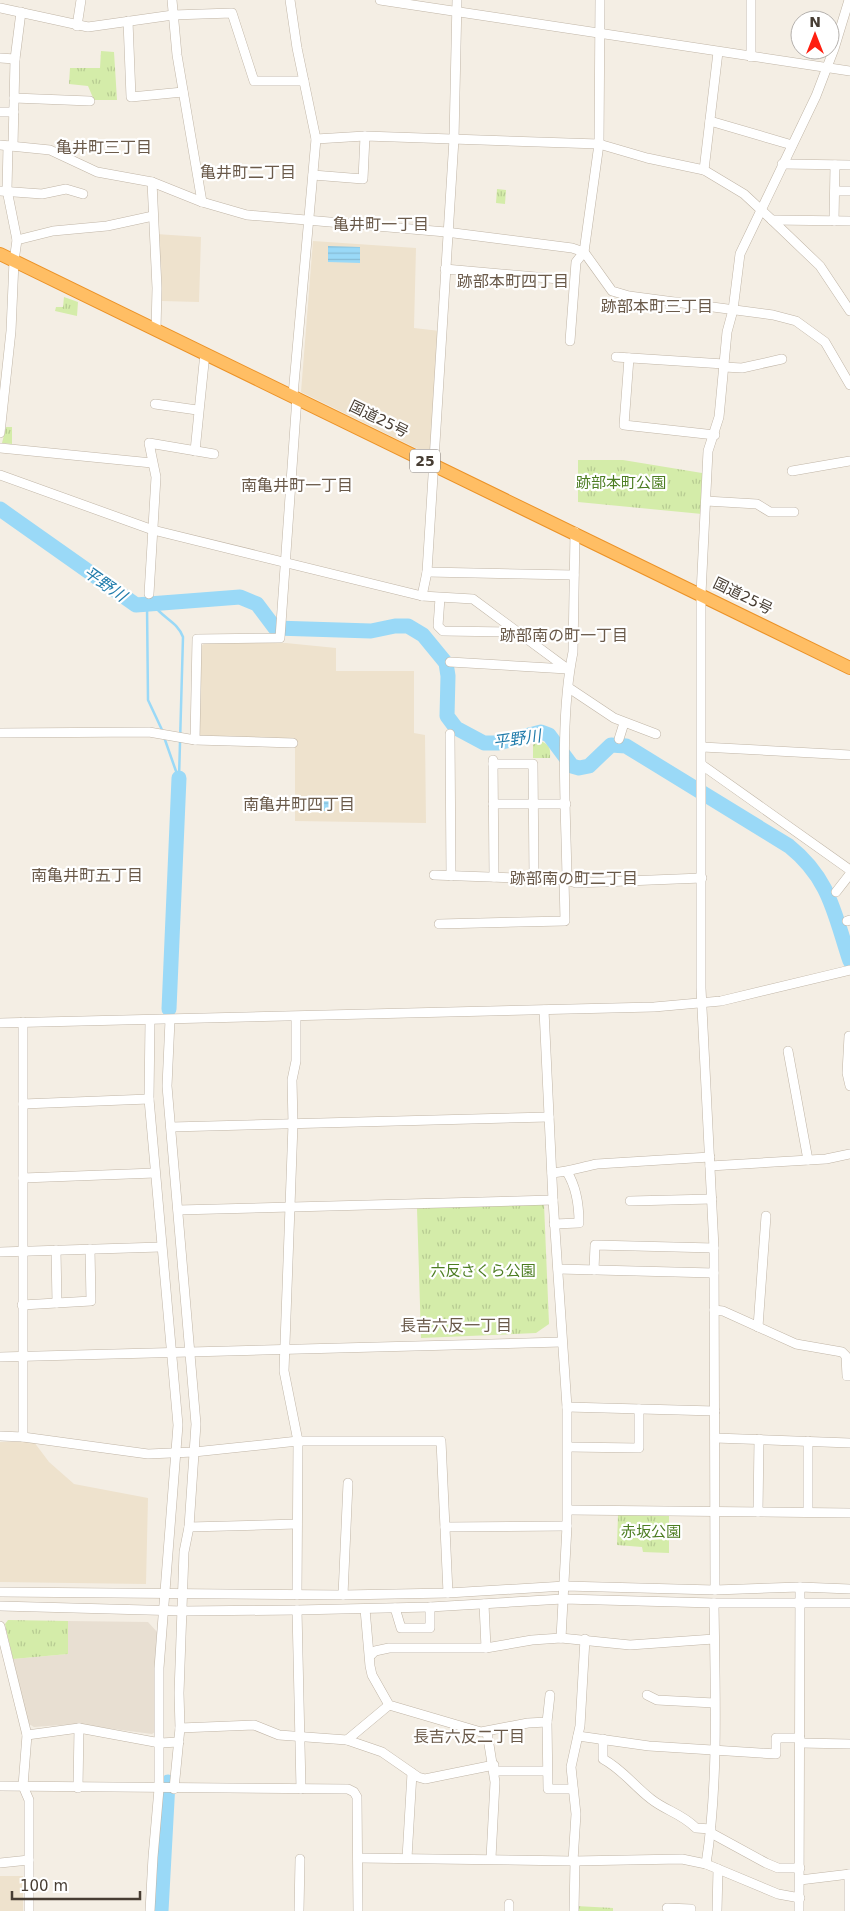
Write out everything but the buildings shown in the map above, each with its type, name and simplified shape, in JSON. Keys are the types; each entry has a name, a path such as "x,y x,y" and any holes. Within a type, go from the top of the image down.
{"highway":[{"name":"国道25号","path":"0,254 575,532 850,668"}],"street":[{"path":"77,26 81,0"},
{"path":"172,0 183,92 202,202"},
{"path":"195,740 198,639 280,638 295,396 316,139 290,0"},
{"path":"380,0 850,71"},
{"path":"422,596 427,572 446,232 454,139 457,0"},
{"path":"570,341 576,262 584,252 599,144 600,0"},
{"path":"751,0 751,57"},
{"path":"715,1590 714,1248 702,1003 701,594 708,451 715,435 727,332 733,310 740,254 816,96 849,0"},
{"path":"0,8 88,27 173,16 232,13 254,81 304,80"},
{"path":"0,433 5,339 17,240 4,190 7,146 14,112 15,60 21,12"},
{"path":"128,21 131,97 183,92"},
{"path":"704,170 718,52"},
{"path":"0,58 15,60"},
{"path":"14,98 90,101"},
{"path":"0,112 14,112"},
{"path":"710,121 792,145"},
{"path":"316,139 366,136 599,144 647,158 704,170 744,194 820,266 850,311"},
{"path":"313,175 363,179 366,136"},
{"path":"7,146 50,150 97,172 152,182 202,202 247,215 309,222 446,232 556,244 584,252 612,291 629,296 773,315 796,321 824,342 850,385"},
{"path":"782,164 850,165"},
{"path":"834,221 835,165"},
{"path":"152,182 152,216 157,288 156,330"},
{"path":"4,190 42,194 66,189 83,194"},
{"path":"835,191 850,191"},
{"path":"17,240 53,231 107,226 152,216"},
{"path":"772,220 850,221"},
{"path":"445,269 559,279"},
{"path":"194,450 197,410 205,354"},
{"path":"616,356 742,368 782,359"},
{"path":"630,358 624,425 715,435"},
{"path":"155,404 197,410"},
{"path":"149,594 156,477 149,443 214,454"},
{"path":"0,448 152,463"},
{"path":"792,472 850,461"},
{"path":"0,475 153,530 422,596 473,599 515,632 568,669"},
{"path":"706,501 757,504 770,512 794,512"},
{"path":"439,924 565,921 565,748 569,688 568,669 573,652 575,532"},
{"path":"427,572 574,574"},
{"path":"440,598 438,626 443,631 515,632"},
{"path":"450,662 568,669"},
{"path":"569,688 624,723 656,734"},
{"path":"619,739 624,723"},
{"path":"0,733 149,732 195,740 293,743"},
{"path":"450,734 451,876"},
{"path":"702,747 850,755"},
{"path":"494,877 493,762 533,764 534,878"},
{"path":"702,766 850,870"},
{"path":"493,804 566,804"},
{"path":"836,892 850,874"},
{"path":"434,875 565,879 576,882 702,878"},
{"path":"0,1023 544,1010 619,1010 702,1003 768,991 850,970"},
{"path":"544,1010 554,1224 567,1407 568,1526 560,1638"},
{"path":"296,1017 296,1061 292,1080 293,1124 284,1371 298,1441 297,1595"},
{"path":"150,1020 149,1099 178,1425 159,1668 159,1789 152,1857 150,1911"},
{"path":"170,1020 167,1086 196,1424 189,1526 184,1552 179,1693 180,1728 174,1789"},
{"path":"23,1022 23,1437"},
{"path":"849,1036 847,1073 850,1086"},
{"path":"788,1051 808,1160"},
{"path":"23,1104 149,1099"},
{"path":"171,1127 549,1117"},
{"path":"552,1173 567,1172 579,1167 597,1164 808,1160 850,1154"},
{"path":"554,1224 579,1223 579,1210 574,1183 567,1172"},
{"path":"23,1178 155,1173"},
{"path":"630,1200 712,1199"},
{"path":"178,1210 553,1200"},
{"path":"758,1327 766,1216"},
{"path":"594,1270 595,1245 714,1248"},
{"path":"0,1252 161,1247"},
{"path":"22,1305 91,1301 90,1249"},
{"path":"56,1250 57,1303"},
{"path":"558,1269 714,1273"},
{"path":"714,1310 723,1311 796,1344 842,1352 846,1356 848,1376 850,1376"},
{"path":"0,1356 22,1357 171,1351 562,1342"},
{"path":"567,1407 714,1411"},
{"path":"568,1447 639,1448 639,1409"},
{"path":"0,1436 23,1437 148,1454 194,1452 298,1441 441,1442 448,1593"},
{"path":"715,1438 850,1444"},
{"path":"758,1439 758,1512"},
{"path":"808,1441 808,1512"},
{"path":"342,1595 348,1483"},
{"path":"568,1510 850,1513"},
{"path":"189,1526 298,1524"},
{"path":"445,1527 568,1526"},
{"path":"0,1592 164,1595 342,1595 448,1593 565,1586 715,1590 800,1587 850,1588 850,1580"},
{"path":"799,1911 800,1587"},
{"path":"0,1606 183,1611 430,1607 564,1599 714,1603 850,1603"},
{"path":"706,1864 711,1831 714,1749 714,1603"},
{"path":"484,1604 486,1648"},
{"path":"396,1608 401,1628 430,1628 430,1607"},
{"path":"364,1609 372,1675 390,1705 487,1732 528,1723 547,1722"},
{"path":"297,1610 301,1790"},
{"path":"0,1626 27,1735 23,1786 29,1800 28,1911"},
{"path":"370,1656 375,1652 389,1648 486,1648 532,1640 560,1638 630,1645 714,1639"},
{"path":"574,1911 576,1814 571,1767 578,1736 585,1639"},
{"path":"550,1695 547,1722 546,1771 548,1789 573,1789"},
{"path":"647,1695 657,1700 714,1703"},
{"path":"348,1740 390,1705"},
{"path":"180,1728 254,1725 279,1735 348,1740 382,1752 418,1777 433,1779 494,1768 546,1771"},
{"path":"78,1788 79,1728"},
{"path":"27,1735 79,1728 160,1743 179,1742"},
{"path":"487,1732 494,1768 495,1807 491,1858"},
{"path":"578,1736 649,1746 776,1754 776,1738 850,1744"},
{"path":"603,1739 603,1759 618,1767 652,1800 686,1817 696,1828 711,1831 772,1865 800,1868"},
{"path":"407,1858 412,1773"},
{"path":"0,1786 348,1790 354,1792 357,1797 358,1911"},
{"path":"358,1858 682,1859 706,1864 778,1894 800,1898"},
{"path":"299,1911 300,1859"},
{"path":"0,1862 29,1860"},
{"path":"717,1911 718,1869"},
{"path":"800,1880 850,1874 849,1911"},
{"path":"667,1908 691,1909 691,1911"}],"shaded area":[{"path":"156,234 201,237 199,302 162,301 161,263 157,254"},
{"path":"313,241 416,248 414,328 440,331 430,455 301,392"},
{"path":"205,643 286,643 336,648 336,671 414,671 414,733 425,735 426,823 295,821 295,741 202,737 197,732 200,647"},
{"path":"0,1442 34,1442 49,1462 74,1484 148,1498 146,1584 0,1582"},
{"path":"68,1621 148,1622 157,1632 155,1667 156,1731 152,1734 75,1724 34,1727 29,1724 13,1659 68,1654"},
{"path":"0,1876 23,1876 23,1911 0,1911"}],"green space":[{"path":"101,51 114,52 117,100 94,100 88,86 69,84 70,68 100,68"},
{"path":"497,189 506,190 505,204 496,203"},
{"path":"64,297 78,302 77,316 55,311 56,307 63,307"},
{"path":"6,427 12,427 12,444 2,443"},
{"name":"跡部本町公園","path":"578,460 623,460 702,473 702,514 578,502"},
{"path":"537,741 548,746 550,758 533,758 533,743"},
{"name":"六反さくら公園","path":"544,1204 549,1324 536,1333 421,1338 417,1208"},
{"name":"赤坂公園","path":"618,1515 669,1515 669,1553 643,1552 642,1547 617,1545"},
{"path":"8,1620 68,1621 68,1654 13,1659 5,1624"},
{"path":"576,1906 613,1908 613,1911 576,1911"}],"water":[{"path":"328,246 360,247 360,263 328,262"},
{"path":"301,797 330,797 330,811 301,811"}],"waterway":[{"name":"平野川","path":"0,509 136,605 240,597 257,604 275,628 371,631 395,626 408,626 423,635 446,663 448,676 447,716 456,728 484,743 498,743 541,732 549,735 572,766 579,768 589,766 611,745 626,746 789,846 803,858 822,884 829,898 850,961"},
{"path":"153,604 177,627 183,637 179,778"},
{"path":"147,605 148,700 163,732"},
{"path":"164,737 177,774"},
{"path":"169,1009 179,778"},
{"path":"161,1911 168,1782"}],"district":[{"name":"亀井町三丁目","path":"104,147"},
{"name":"亀井町二丁目","path":"248,172"},
{"name":"亀井町一丁目","path":"381,224"},
{"name":"跡部本町四丁目","path":"513,281"},
{"name":"跡部本町三丁目","path":"657,306"},
{"name":"南亀井町一丁目","path":"297,485"},
{"name":"跡部南の町一丁目","path":"564,635"},
{"name":"南亀井町四丁目","path":"299,804"},
{"name":"南亀井町五丁目","path":"87,875"},
{"name":"跡部南の町二丁目","path":"574,878"},
{"name":"長吉六反一丁目","path":"456,1325"},
{"name":"長吉六反二丁目","path":"469,1736"}]}
